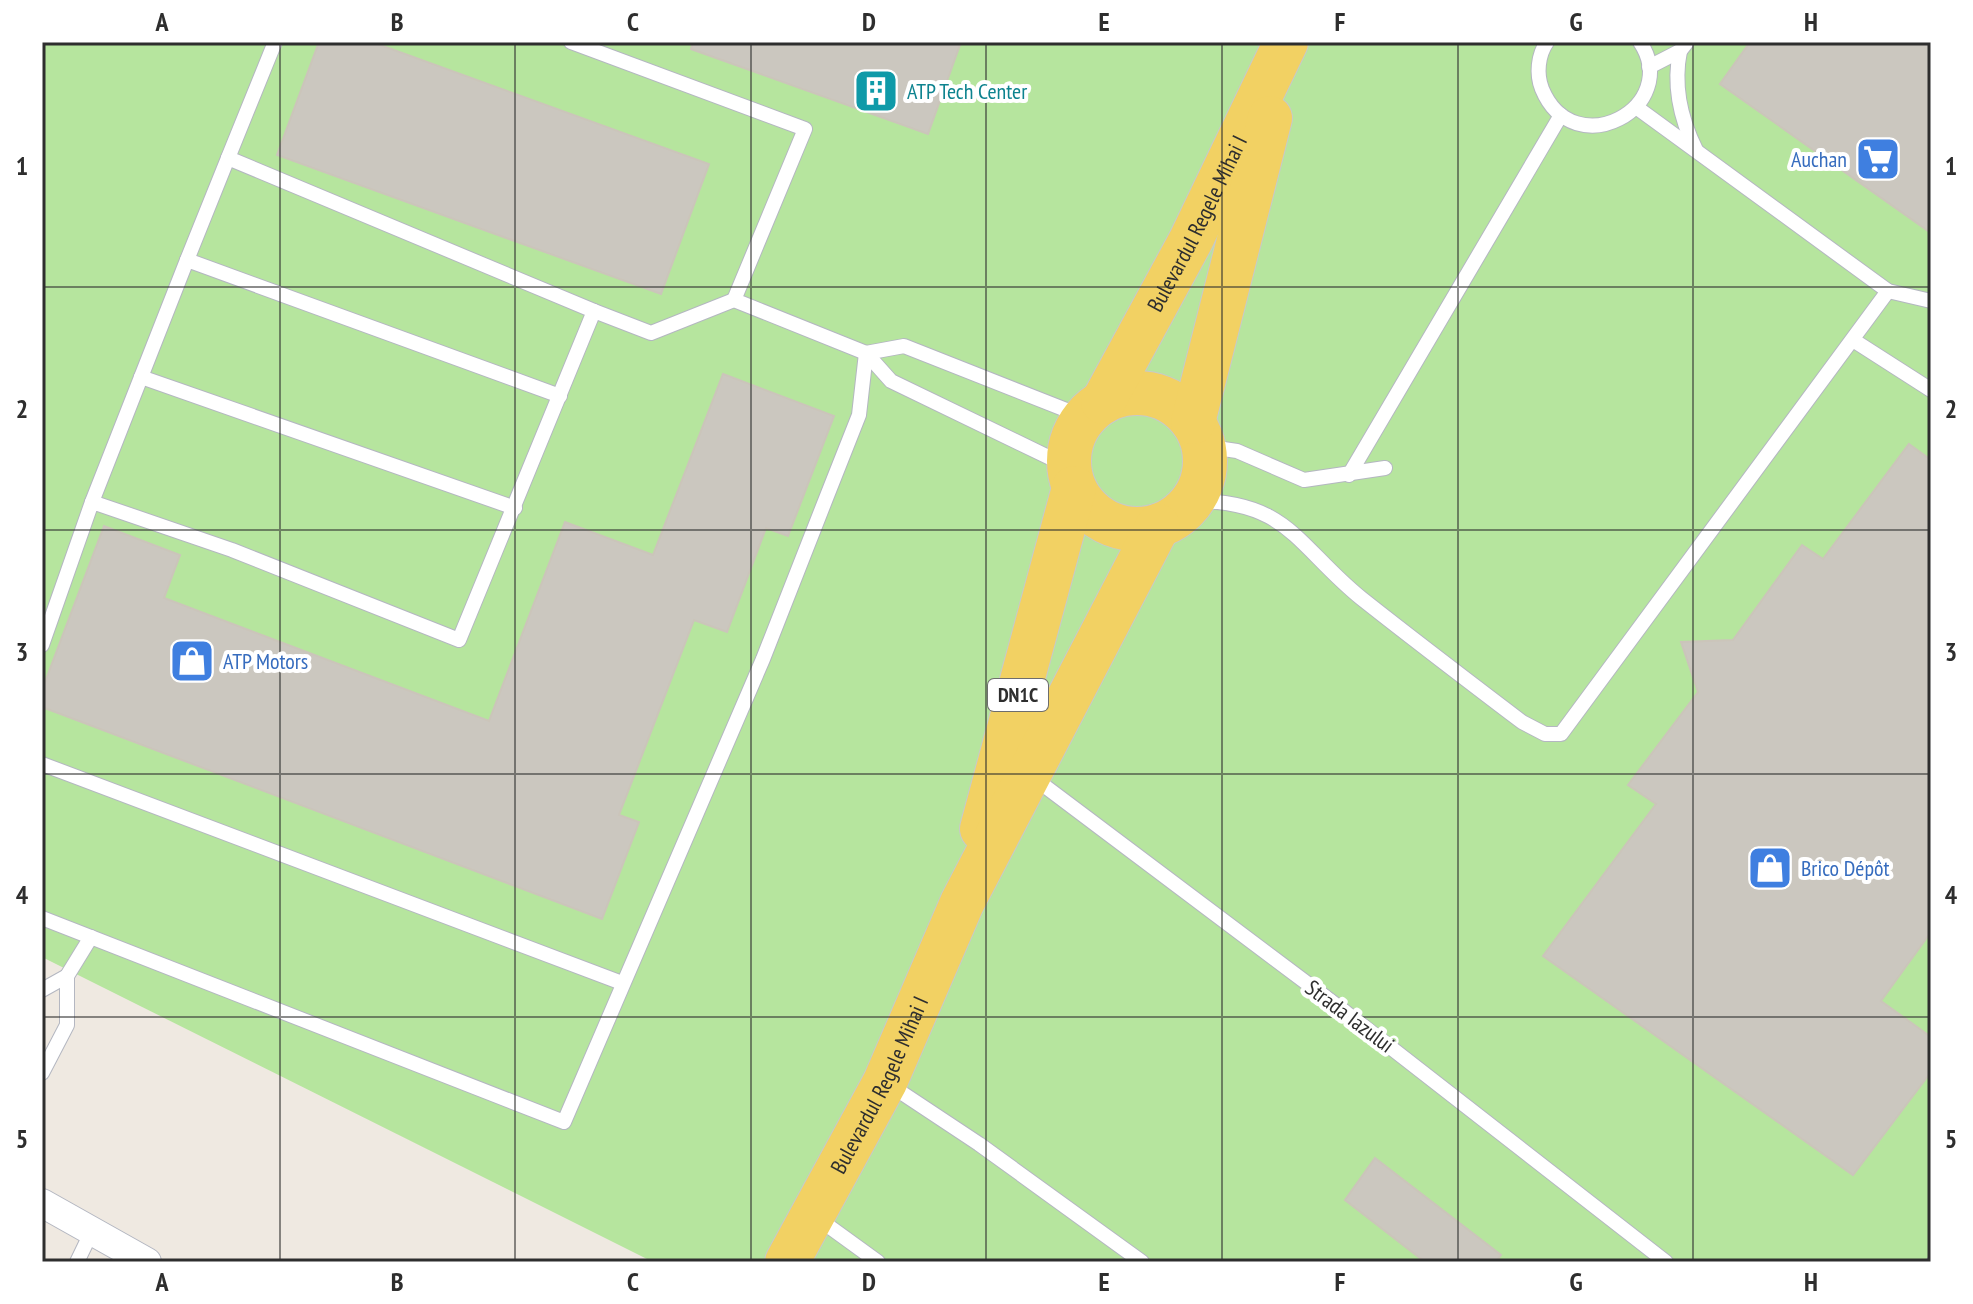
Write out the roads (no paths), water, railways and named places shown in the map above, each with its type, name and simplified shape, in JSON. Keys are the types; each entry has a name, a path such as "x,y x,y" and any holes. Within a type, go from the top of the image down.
{"main road":[{"name":"Bulevardul Regele Mihai I","path":"1094,410 1191,240 1287,42"},
{"name":"Bulevardul Regele Mihai I","path":"1198,434 1287,42"},
{"path":"1094,410 1122,394 1142,393 1162,397 1198,434"},
{"name":"DN1C","path":"1071,478 1075,432 1094,410"},
{"name":"DN1C","path":"1175,513 1201,483 1198,434"},
{"name":"Bulevardul Regele Mihai I","path":"962,903 1071,478"},
{"path":"1071,478 1084,505 1099,518 1118,526 1138,529 1175,513"},
{"name":"Bulevardul Regele Mihai I","path":"787,1262 885,1082 962,903 1175,513"}],"street":[{"path":"42,1203 147,1262"}],"lane":[{"path":"42,645 92,502 275,42"},
{"path":"571,42 805,129 734,300"},
{"path":"1547,42 1539,67 1540,85 1548,102 1561,115 1592,126 1616,121 1636,107 1649,81 1649,67 1640,42"},
{"path":"1649,67 1683,46"},
{"path":"1683,46 1676,71 1679,103 1684,126 1699,155"},
{"path":"1636,107 1888,291 1931,301"},
{"path":"1349,475 1561,115"},
{"path":"228,158 651,333 734,300 866,353 891,381 1071,478"},
{"path":"187,260 560,396"},
{"path":"1175,513 1226,501 1278,521 1304,540 1358,595 1522,722 1545,734 1561,734 1888,291"},
{"path":"92,502 232,550 459,640 594,311"},
{"path":"1853,340 1931,390"},
{"path":"866,353 904,346 1094,410"},
{"path":"42,918 564,1122 763,659 859,415 866,353"},
{"path":"141,377 515,508"},
{"path":"1198,434 1304,480 1385,468"},
{"path":"42,764 622,983"},
{"name":"Strada Iazului","path":"1030,776 1340,1008 1666,1262"},
{"path":"42,990 67,976 91,937"},
{"path":"42,1073 67,1025 67,976"},
{"path":"885,1082 979,1144 1142,1262"},
{"path":"812,1215 878,1262"},
{"path":"77,1262 92,1231"}],"railway":[{"path":"1928,1262 1931,1258"}],"place":[{"name":"ATP Tech Center","path":"876,91"},
{"name":"Auchan","path":"1878,159"},
{"name":"ATP Motors","path":"192,661"},
{"name":"Brico Dépôt","path":"1770,868"}]}
